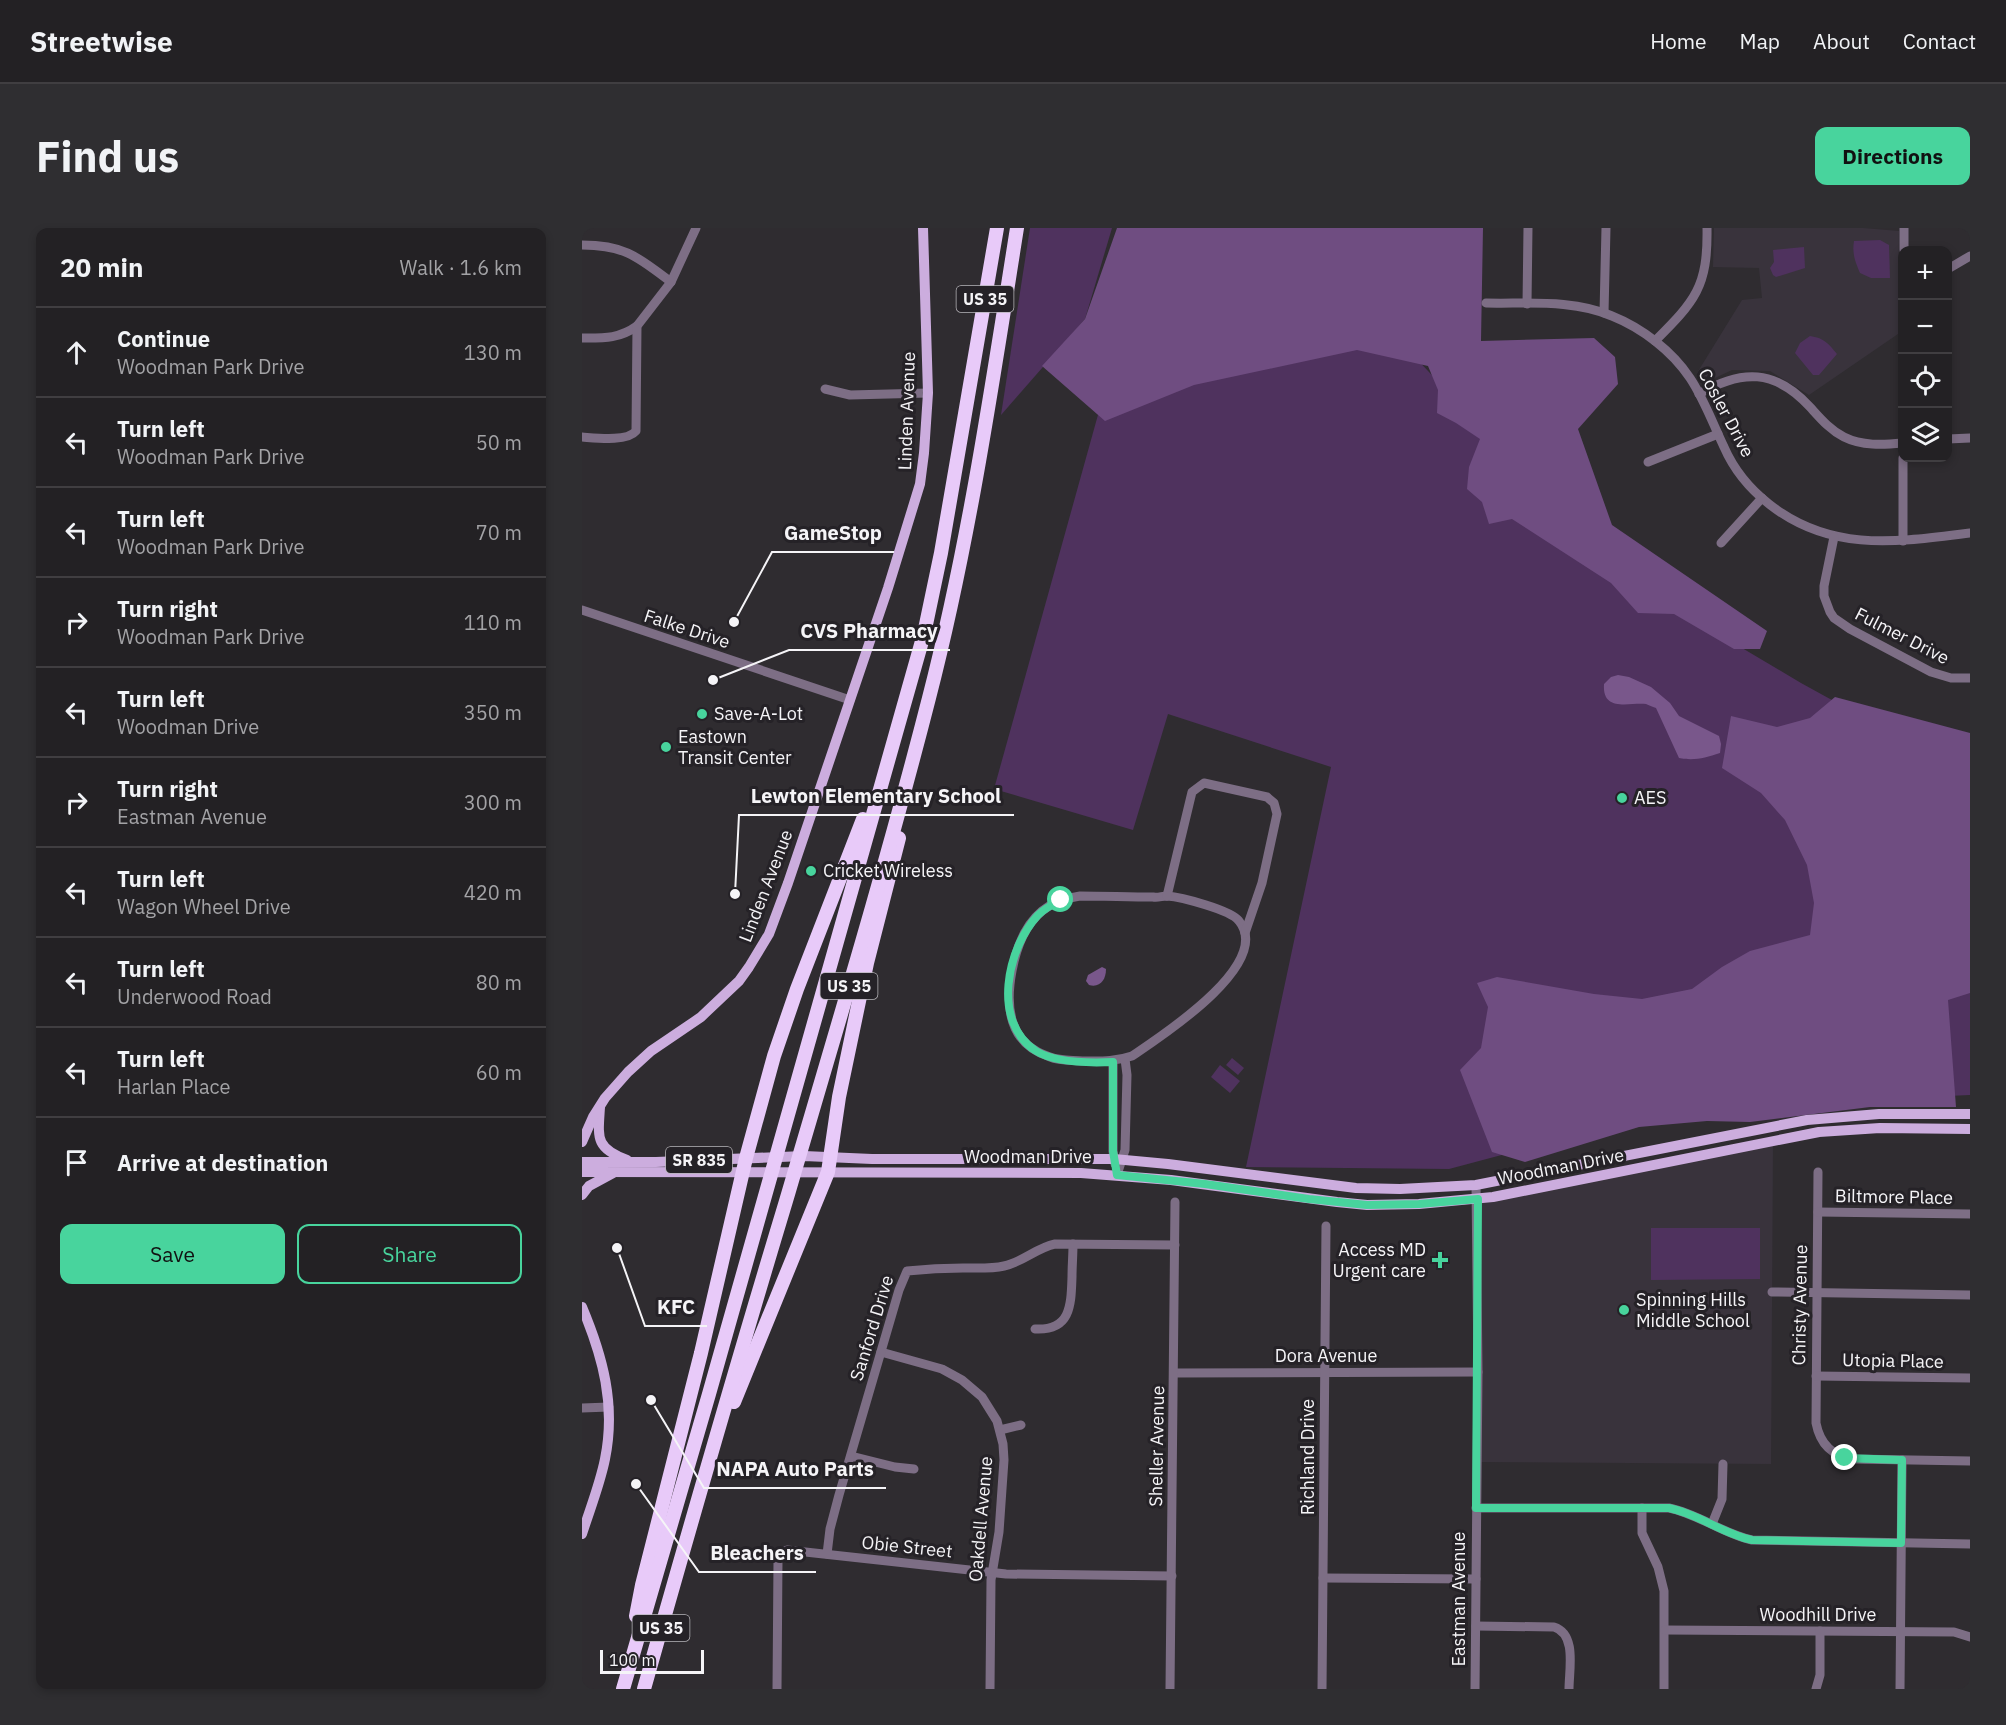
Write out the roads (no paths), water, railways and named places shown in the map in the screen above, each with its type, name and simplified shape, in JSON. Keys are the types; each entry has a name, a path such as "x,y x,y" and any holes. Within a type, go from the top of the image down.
{"highway":[{"name":"US 35","path":"622,1689 713,1382 924,634 941,553 997,228"},
{"name":"US 35","path":"644,1689 842,1011 929,697 981,452 1017,228"},
{"path":"694,1514 739,1390 828,1172 839,1097 867,963 903,822 929,697"},
{"path":"622,1689 642,1585 704,1342 746,1158 774,1056 797,989 889,756"}],"main road":[{"name":"Linden Avenue","path":"582,1142 593,1117 616,1085 637,1063 664,1041 700,1017 727,994 749,968 772,928 888,588 920,484 928,393 922,228"},
{"path":"600,1107 598,1134 602,1145 610,1154 634,1162"},
{"name":"Woodman Drive","path":"582,1162 804,1156 872,1159 1118,1160 1356,1188 1400,1190 1476,1185 1807,1120 1890,1114 1970,1114"},
{"path":"582,1125 593,1117"},
{"name":"Woodman Drive","path":"582,1172 1117,1175 1367,1205 1419,1204 1478,1199 1819,1132 1880,1128 1970,1129"},
{"path":"582,1195 589,1186 616,1172"},
{"path":"582,1307 600,1353 609,1407 605,1461 582,1534"}],"street":[{"path":"582,338 614,338 637,326 671,282 696,228"},
{"path":"1527,304 1528,228"},
{"path":"1604,313 1606,228"},
{"path":"1655,341 1683,313 1696,295 1707,260 1707,228"},
{"path":"1904,228 1904,246"},
{"path":"582,245 621,249 640,259 671,282"},
{"path":"1952,266 1970,256"},
{"name":"Cosler Drive","path":"1486,303 1575,306 1604,313 1626,323 1655,341 1681,366 1699,394 1724,449 1740,475 1762,498 1805,527 1834,537 1861,541 1903,541 1970,533"},
{"path":"582,437 625,437 633,435 637,427 637,326"},
{"path":"1699,394 1716,384 1736,377 1767,378 1796,392 1827,425 1843,437 1863,443 1898,443"},
{"path":"825,389 850,395 928,393"},
{"path":"1648,462 1718,434"},
{"path":"1952,440 1970,438"},
{"path":"1903,462 1903,541"},
{"path":"1721,543 1762,498"},
{"name":"Fulmer Drive","path":"1834,537 1824,596 1834,618 1931,672 1951,678 1970,678"},
{"name":"Falke Drive","path":"582,610 850,699"},
{"path":"1167,896 1192,792 1204,783 1267,797 1274,803 1277,814 1262,883 1245,933 1243,955 1209,998 1171,1030 1125,1059 1113,1062 1059,1059 1031,1047 1012,1022 1008,992 1016,953 1025,932 1040,913 1061,900 1080,896 1167,896 1229,914 1240,921 1245,933"},
{"path":"1118,1160 1125,1150 1127,1075 1125,1059"},
{"path":"1113,1062 1117,1175"},
{"name":"Christy Avenue","path":"1818,1172 1815,1423 1820,1438 1831,1451 1845,1458 1902,1460"},
{"name":"Eastman Avenue","path":"1475,1689 1478,1372 1478,1199 1476,1185"},
{"name":"Sheller Avenue","path":"1170,1689 1175,1203"},
{"name":"Biltmore Place","path":"1818,1212 1970,1214"},
{"name":"Richland Drive","path":"1322,1689 1326,1226"},
{"path":"1035,1329 1047,1328 1059,1323 1070,1308 1073,1244"},
{"name":"Sanford Drive","path":"827,1554 830,1529 899,1290 907,1271 996,1268 1015,1263 1047,1246 1175,1245"},
{"path":"1772,1292 1970,1295"},
{"name":"Oakdell Avenue","path":"881,1352 942,1369 962,1380 989,1406 1000,1430 1004,1461 999,1532 992,1573 990,1689"},
{"name":"Dora Avenue","path":"1174,1373 1478,1372"},
{"name":"Utopia Place","path":"1816,1376 1970,1378"},
{"path":"582,1408 609,1407"},
{"path":"1000,1430 1021,1425"},
{"path":"851,1456 895,1467 914,1469"},
{"path":"1900,1689 1902,1460 1970,1461"},
{"path":"1712,1524 1722,1499 1723,1464"},
{"path":"1476,1508 1669,1508 1681,1510 1731,1534 1752,1540 1970,1544"},
{"path":"1642,1508 1642,1533 1662,1581 1665,1597 1664,1689"},
{"name":"Obie Street","path":"777,1689 778,1560 783,1552 791,1550 992,1573 1172,1576"},
{"path":"1323,1578 1476,1580"},
{"path":"1476,1626 1559,1628 1567,1635 1569,1644 1569,1689"},
{"name":"Woodhill Drive","path":"1665,1630 1954,1632 1970,1637"},
{"path":"1816,1689 1820,1675 1820,1631"}],"place":[{"name":"GameStop","path":"734,622"},
{"name":"CVS Pharmacy","path":"713,680"},
{"name":"Save-A-Lot","path":"702,714"},
{"name":"Eastown Transit Center","path":"666,747"},
{"name":"AES","path":"1622,798"},
{"name":"Cricket Wireless","path":"811,871"},
{"name":"Lewton Elementary School","path":"735,894"},
{"name":"KFC","path":"617,1248"},
{"name":"Access MD Urgent care","path":"1440,1260"},
{"name":"Spinning Hills Middle School","path":"1624,1310"},
{"name":"NAPA Auto Parts","path":"651,1400"},
{"name":"Bleachers","path":"636,1484"}]}
